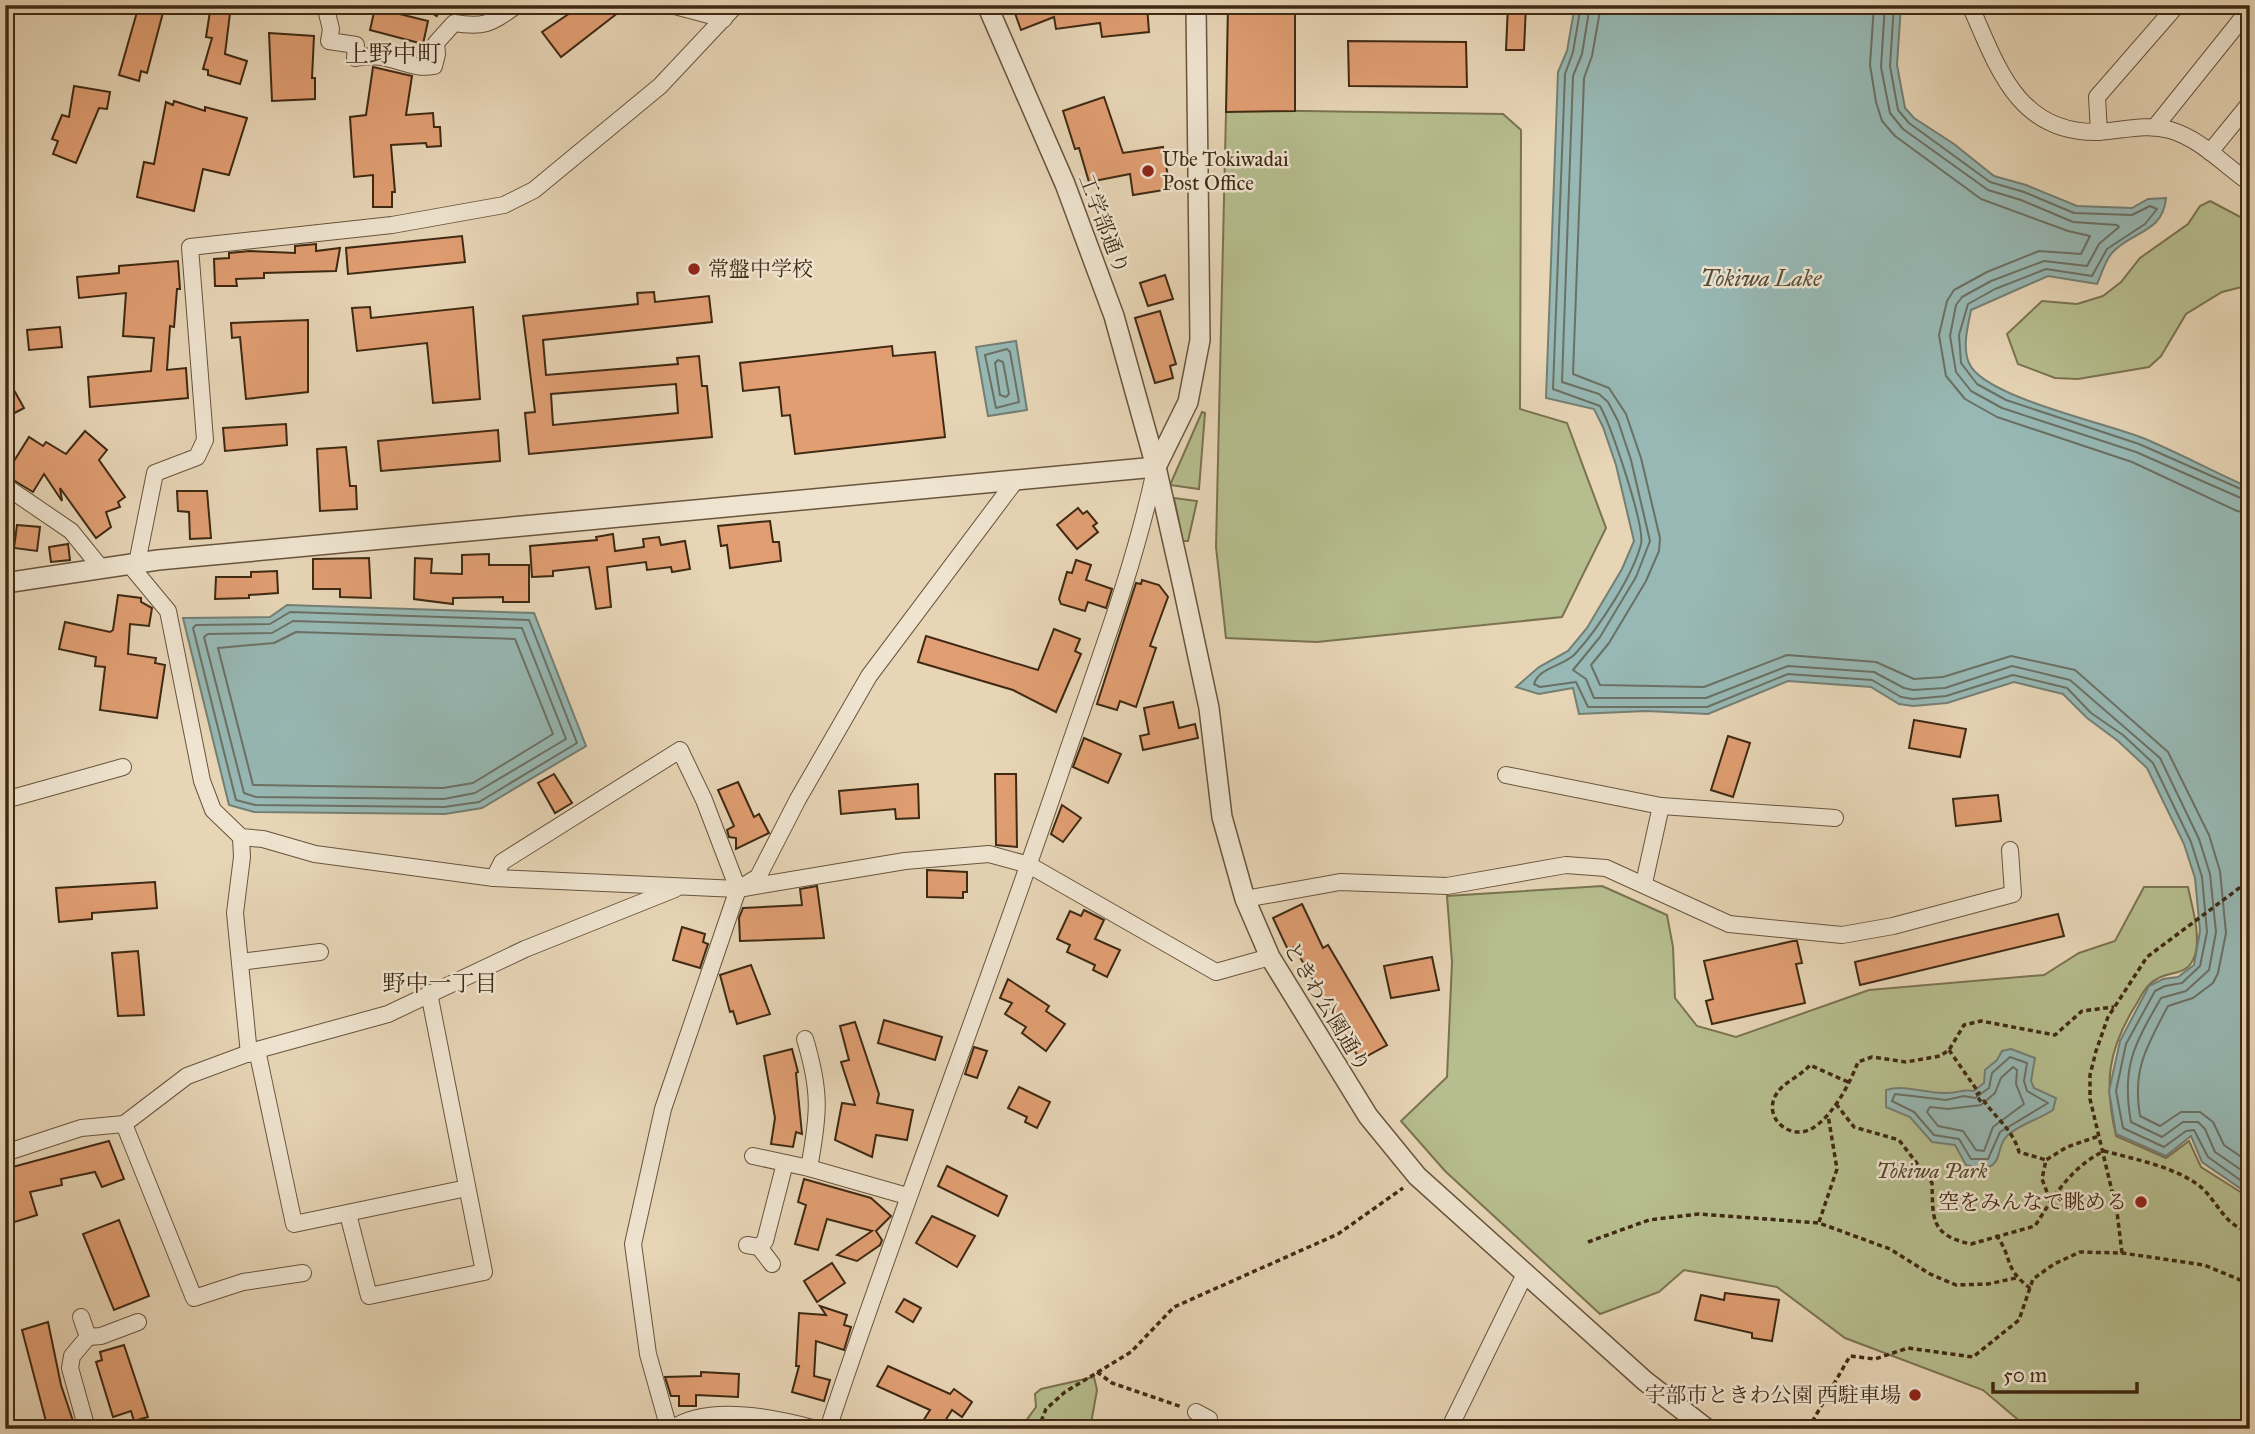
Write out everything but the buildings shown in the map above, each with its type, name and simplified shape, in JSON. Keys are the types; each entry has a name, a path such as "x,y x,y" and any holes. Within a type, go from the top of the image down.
{"street":[{"path":"325,5 331,29 329,41 356,44 355,58 384,55 426,68 434,66 436,43 453,23 480,27 494,22 517,5"},
{"path":"671,5 724,19"},
{"path":"133,564 155,472 197,457 205,440 190,247 392,225 504,205 534,190 660,86 736,5"},
{"name":"工学部通り","path":"987,5 1065,184 1114,316 1156,467"},
{"path":"828,1429 907,1196 1029,865 1138,544 1156,467 1188,402 1200,340 1196,5"},
{"path":"1970,5 2008,87 2029,110 2050,125 2072,131 2099,132 2155,127 2187,137 2250,183"},
{"path":"2099,132 2097,97 2177,5"},
{"path":"2155,127 2248,11"},
{"path":"2210,152 2250,103"},
{"path":"5,583 133,564 1156,467"},
{"name":"ときわ公園通り","path":"1156,467 1209,708 1222,817 1245,900 1270,957 1368,1116 1417,1176 1645,1381 1707,1429"},
{"path":"738,888 758,877 804,789 869,676 1016,480"},
{"path":"5,486 71,531 101,568"},
{"path":"133,564 168,611 202,781 213,810 241,837 263,839 315,854 494,878 681,887 738,888 905,861 989,854 1029,865 1216,972 1270,957"},
{"path":"494,878 502,862 680,750 704,800 738,888 663,1109 634,1244 648,1354 670,1429 695,1417 712,1416 761,1417 816,1429"},
{"path":"5,800 123,767"},
{"path":"1506,775 1661,806 1835,818"},
{"path":"1644,883 1661,806"},
{"path":"241,837 242,857 235,913 240,962 253,1052 294,1224 467,1188"},
{"path":"1245,900 1340,882 1447,886 1566,865 1606,868 1729,924 1842,935 1893,926 2012,894 2010,850"},
{"path":"5,1153 81,1128 124,1124 187,1076 253,1052 388,1014 525,949 681,887"},
{"path":"240,962 320,952"},
{"path":"348,1214 369,1296 484,1272 484,1257 467,1188 429,993"},
{"path":"805,1039 818,1079 817,1125 809,1168"},
{"path":"124,1124 194,1298 243,1282 303,1273"},
{"path":"753,1156 809,1168 907,1196"},
{"path":"772,1264 753,1246 765,1241 785,1163"},
{"path":"1450,1429 1525,1274"},
{"path":"81,1317 88,1337"},
{"path":"87,1429 70,1368 72,1356 88,1337 102,1336 138,1322"},
{"path":"1196,1412 1209,1419 1208,1429"}],"path":[{"path":"2122,1253 2104,1151 2091,1108 2090,1075 2096,1051 2114,1007 2147,957 2250,880"},
{"path":"1848,1082 1810,1066 1777,1093 1773,1105 1774,1120 1781,1127 1796,1132 1811,1130 1836,1104 1848,1082 1858,1062 1872,1057 1906,1062 1940,1056 1949,1050 1964,1025 1981,1021 2055,1035 2082,1011 2114,1007"},
{"path":"1949,1050 1975,1087 1982,1103 1984,1101 1992,1109 2013,1136 2019,1152 2046,1160"},
{"path":"1836,1104 1854,1127 1899,1140 1932,1183 1930,1210 1940,1230 1950,1238 1971,1244 2035,1226 2050,1200 2085,1160 2104,1151 2179,1175 2202,1189 2238,1229 2250,1232"},
{"path":"1819,1223 1837,1168 1828,1115"},
{"path":"2050,1200 2042,1179 2046,1160 2067,1147 2099,1136"},
{"path":"1038,1429 1046,1409 1065,1392 1131,1352 1174,1307 1338,1234 1376,1210 1417,1176"},
{"path":"1588,1242 1649,1220 1699,1214 1819,1223 1890,1249 1930,1274 1956,1285 1988,1284 2017,1278"},
{"path":"1996,1235 2005,1247 2009,1268 2031,1289"},
{"path":"1808,1429 1850,1356 1875,1359 1908,1348 1936,1354 1973,1357 2019,1321 2033,1279 2054,1264 2080,1252 2122,1253 2204,1265 2250,1284"},
{"path":"1097,1372 1112,1383 1196,1412"}],"green space":[{"path":"1243,110 1503,114 1521,130 1520,409 1567,423 1606,528 1562,617 1317,642 1226,638 1216,547 1226,112"},
{"path":"2210,201 2250,222 2250,285 2222,292 2186,314 2161,356 2149,367 2078,379 2055,378 2018,364 2007,334 2042,301 2077,304 2103,296 2121,282 2140,258 2188,224 2200,206"},
{"path":"1202,412 1205,413 1199,489 1170,485"},
{"path":"1174,498 1197,501 1188,541 1183,541"},
{"name":"Tokiwa Park","path":"1602,886 1667,915 1673,947 1675,998 1697,1026 1736,1037 1869,990 2044,975 2079,953 2115,941 2144,887 2188,887 2196,930 2195,955 2188,967 2153,981 2141,996 2119,1036 2114,1052 2109,1083 2110,1100 2116,1136 2166,1158 2189,1141 2201,1167 2250,1198 2250,1429 2029,1429 1983,1390 1845,1338 1777,1287 1684,1270 1659,1292 1600,1314 1445,1171 1401,1121 1447,1077 1452,962 1447,896"},
{"path":"1094,1377 1097,1390 1090,1429 1020,1429 1036,1407 1035,1394 1041,1389"}],"water":[{"name":"Tokiwa Lake","path":"1575,5 1901,5 1897,65 1905,108 1914,118 1954,144 1994,176 2026,185 2077,206 2132,208 2148,199 2166,198 2159,219 2111,254 2097,284 2048,276 1971,310 1966,350 1969,363 1979,375 1997,387 2047,408 2143,438 2250,488 2250,1195 2202,1162 2191,1136 2166,1156 2116,1134 2109,1091 2120,1041 2149,986 2163,979 2178,977 2194,965 2200,931 2195,878 2184,844 2147,768 2118,741 2087,718 2063,694 2014,682 1947,703 1913,706 1899,704 1871,687 1788,681 1708,714 1646,711 1579,714 1573,688 1539,694 1516,687 1539,667 1568,651 1587,628 1622,569 1634,541 1616,465 1594,409 1546,398 1558,72 1567,51"},
{"path":"1016,341 1027,410 988,416 976,347"},
{"path":"287,605 534,613 586,746 482,808 445,814 254,812 229,805 183,618 270,617"},
{"path":"2011,1049 2035,1058 2031,1081 2034,1088 2056,1098 2053,1110 2019,1127 2003,1140 1997,1159 1988,1167 1966,1165 1955,1145 1932,1142 1910,1117 1886,1107 1886,1090 1894,1088 1939,1093 1974,1091 1984,1083 1985,1070 1997,1060 2002,1051"}],"place":[{"name":"Ube Tokiwadai Post Office","path":"1148,171"},
{"name":"常盤中学校","path":"694,269"},
{"name":"空をみんなで眺める","path":"2141,1202"},
{"name":"宇部市ときわ公園 西駐車場","path":"1915,1395"}],"district":[{"name":"上野中町","path":"393,54"},
{"name":"野中一丁目","path":"440,983"}]}
